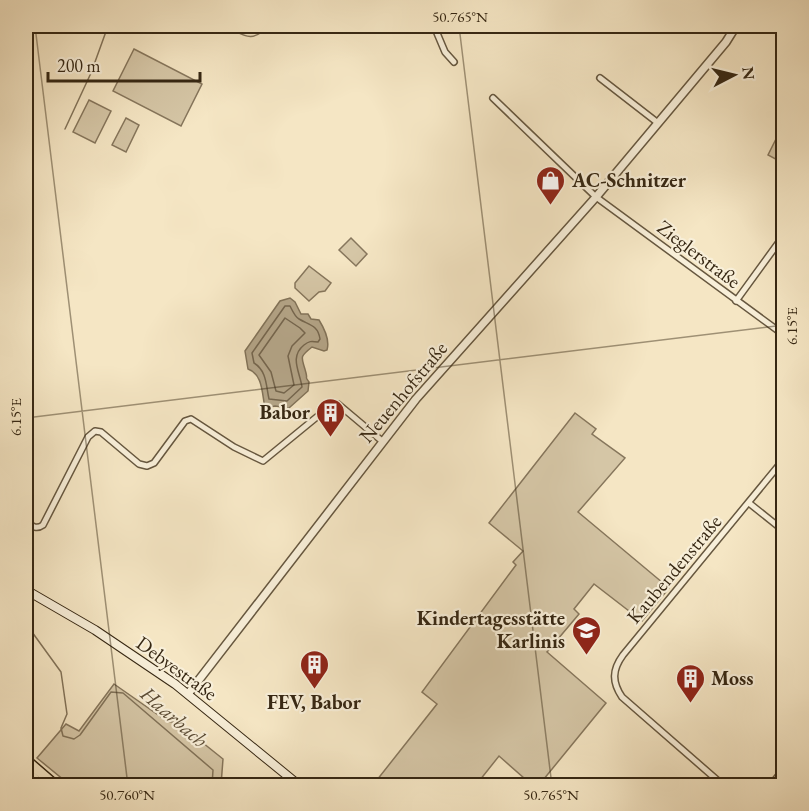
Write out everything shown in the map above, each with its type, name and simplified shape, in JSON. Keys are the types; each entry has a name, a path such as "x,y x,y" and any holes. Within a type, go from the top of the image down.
{"highway":[{"path":"26,760 56,786"},
{"path":"26,771 42,786"}],"main road":[{"name":"Debyestraße","path":"26,590 95,630 188,694 300,786"}],"street":[{"path":"434,26 445,52 454,62"},
{"name":"Neuenhofstraße","path":"188,694 382,441 483,322 596,197 726,42 736,26"},
{"path":"600,78 658,123"},
{"name":"Zieglerstraße","path":"493,98 596,197 783,335"},
{"path":"736,301 783,235"},
{"path":"26,522 33,527 39,528 43,525 88,437 95,432 100,432 139,464 147,466 154,463 185,421 191,419 234,447 262,461 329,407 338,404 382,441"},
{"name":"Kaubendenstraße","path":"723,786 622,697 616,689 614,680 616,667 623,655 783,459"},
{"path":"749,503 783,531"},
{"path":"770,786 783,769"}],"shaded area":[{"path":"134,49 202,84 181,126 113,91"},
{"path":"89,100 111,111 95,143 73,132"},
{"path":"126,118 139,125 126,152 112,145"},
{"path":"783,125 783,163 768,155"},
{"path":"351,238 367,254 356,266 339,250"},
{"path":"309,266 331,283 325,291 319,292 309,301 295,288 295,283"},
{"path":"575,413 596,429 592,434 625,458 578,512 669,588 642,621 594,584 574,609 579,614 547,652 606,703 539,785 532,785 499,756 476,785 373,785 437,704 422,692 516,565 513,562 523,551 489,523"},
{"path":"114,684 167,721 178,723 223,759 221,785 70,785 37,758 66,724 79,731"}],"water":[{"path":"290,298 295,302 301,314 308,314 311,319 319,320 325,330 328,346 324,351 312,347 303,356 302,361 309,382 308,391 289,408 275,406 265,408 259,380 257,375 248,369 245,351 280,301"}],"waterway":[{"path":"65,129 91,73 108,26"},
{"path":"225,26 248,36 258,35 270,26"},
{"name":"Haarbach","path":"26,628 32,632 61,672 67,714 61,728 63,736 74,739 80,735 111,692 123,693 213,770 212,786"}],"place":[{"name":"AC-Schnitzer","path":"551,206"},
{"name":"Babor","path":"331,438"},
{"name":"Kindertagesstätte Karlinis","path":"586,656"},
{"name":"FEV, Babor","path":"314,690"},
{"name":"Moss","path":"690,704"}]}
